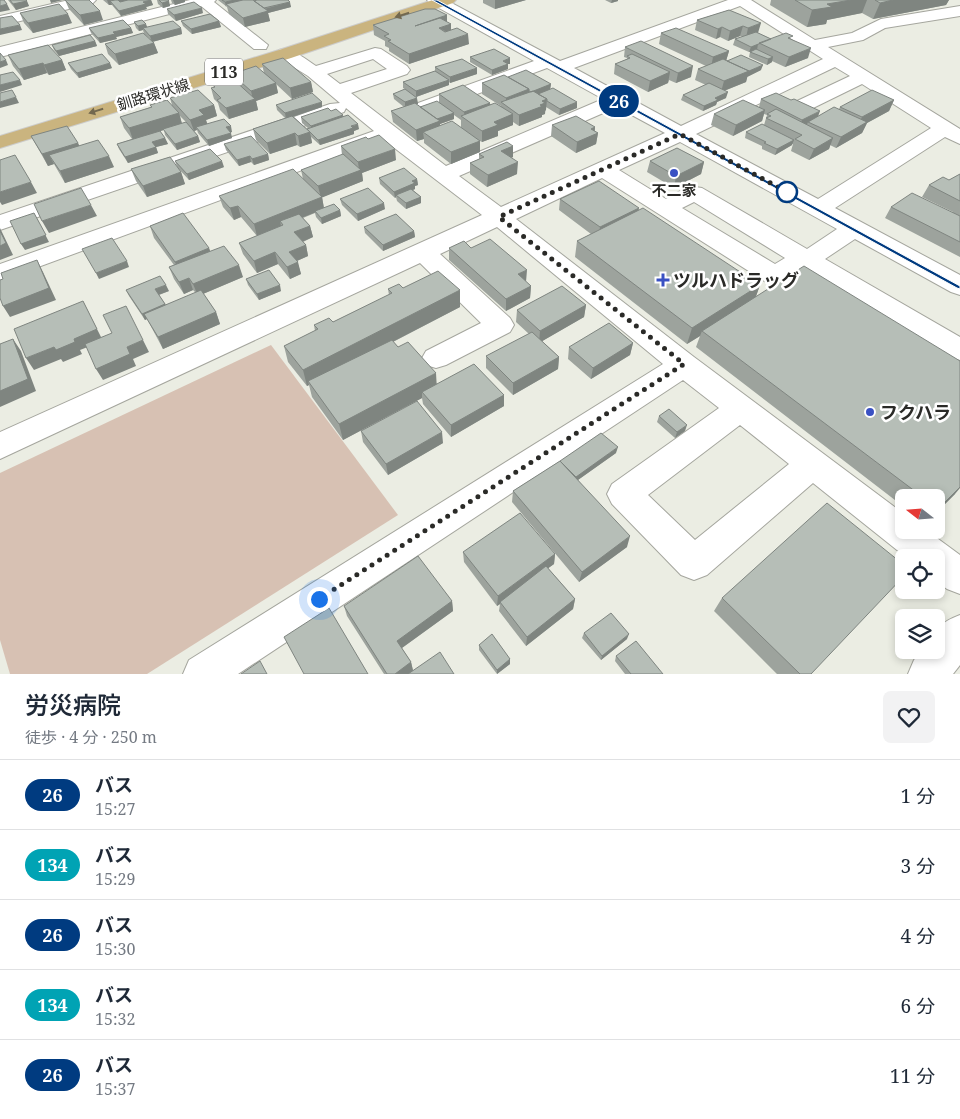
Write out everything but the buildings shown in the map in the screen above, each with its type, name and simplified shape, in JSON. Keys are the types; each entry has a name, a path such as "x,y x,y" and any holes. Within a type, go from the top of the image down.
{"main road":[{"name":"釧路環状線","path":"0,126 260,45 302,34 406,0"},
{"name":"釧路環状線","path":"0,142 285,54 441,1"}],"street":[{"path":"0,21 88,0"},
{"path":"0,52 205,0 260,45"},
{"path":"441,1 553,65 960,286"},
{"path":"0,273 553,65 628,42 736,1 813,45 952,133 818,209"},
{"path":"813,45 857,37 881,24 958,12"},
{"path":"663,29 680,37"},
{"path":"628,42 645,50"},
{"path":"0,222 345,97 401,70 375,52 314,72"},
{"path":"285,54 314,72 684,364 924,549"},
{"path":"0,446 603,170 836,60"},
{"path":"802,106 863,77"},
{"path":"444,175 618,100"},
{"path":"603,170 666,208 694,193 960,350"},
{"path":"805,259 854,229"},
{"path":"424,252 500,325 436,358"},
{"path":"203,674 684,364"},
{"path":"741,408 624,494 694,563 813,463"},
{"path":"945,565 960,577"},
{"path":"928,674 960,634"}],"shaded area":[{"path":"271,345 398,515 147,674 10,674 0,640 0,473"}],"bus line":[{"name":"26","path":"435,0 960,286"}],"place":[{"name":"不二家","path":"674,173"},
{"name":"ツルハドラッグ","path":"663,280"},
{"name":"フクハラ","path":"870,412"}],"route":[{"path":"319,599 684,364 499,217 680,134 787,192"}]}
